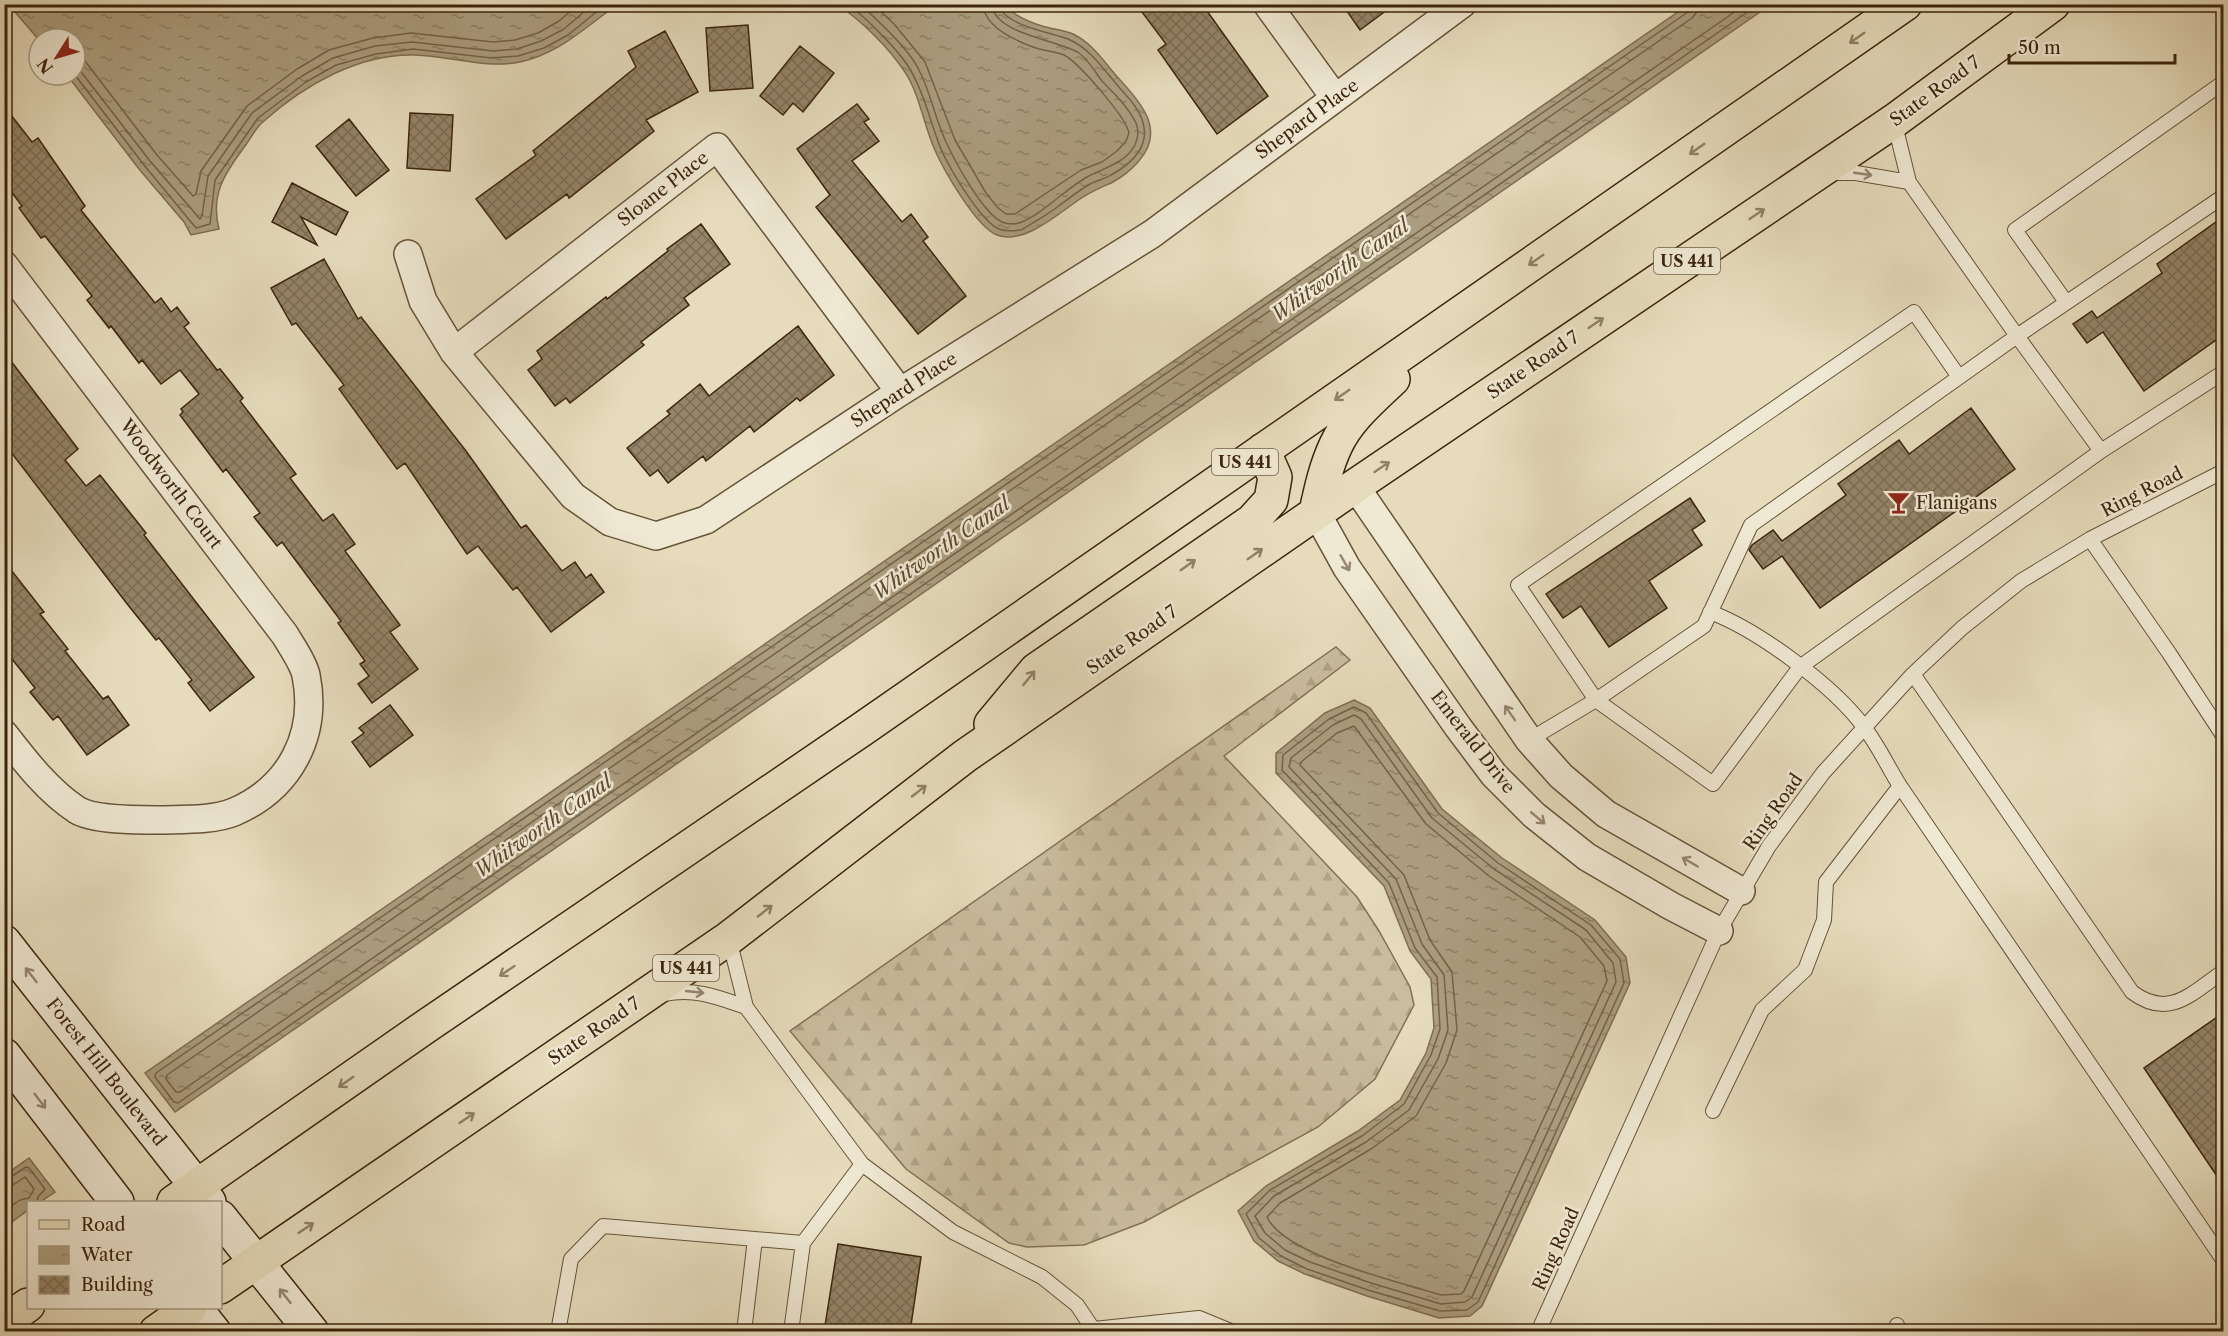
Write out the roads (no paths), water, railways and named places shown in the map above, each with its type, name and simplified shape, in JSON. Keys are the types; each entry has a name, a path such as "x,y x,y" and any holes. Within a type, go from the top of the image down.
{"main road":[{"name":"US 441","path":"193,1197 425,1027 861,730 1905,4"},
{"name":"State Road 7","path":"222,1286 729,938 965,756 1354,486 1894,121 2052,4"},
{"path":"1316,512 1324,478 1336,444 1357,414 1463,311"},
{"path":"965,756 1036,670 1252,521 1271,500 1275,477 1263,450"},
{"name":"Forest Hill Boulevard","path":"4,942 193,1197"},
{"path":"4,1055 115,1201"},
{"path":"222,1219 258,1261 312,1332"},
{"path":"4,1322 27,1306"},
{"path":"156,1332 189,1309"},
{"path":"196,1309 214,1332"}],"street":[{"path":"1267,4 1335,98"},
{"name":"Shepard Place","path":"408,254 423,301 454,352 573,496 610,522 656,536 706,520 900,392 1152,234 1462,4"},
{"name":"Sloane Place","path":"454,352 717,147 900,392"},
{"name":"Woodworth Court","path":"4,265 285,635 305,673 310,714 303,743 290,767 267,792 233,813 199,819 123,821 78,811 35,774 4,734"},
{"path":"1354,486 1529,741 1561,776 1606,814 1741,891"},
{"name":"Emerald Drive","path":"1316,512 1347,568 1451,718 1494,775 1533,815 1587,857 1719,931"}],"lane":[{"path":"2066,303 2015,230 2223,82"},
{"path":"1894,121 1909,182 2101,451"},
{"path":"1817,173 1856,173 1909,182"},
{"path":"1529,741 1596,700 1704,626 1751,525 2017,336 2223,196"},
{"path":"1959,377 1914,312 1518,585 1596,700 1713,784 1800,668 2101,451 2223,372"},
{"name":"Ring Road","path":"1538,1332 1719,931 1769,846 1823,773 1913,674 1962,628 2021,581 2090,539 2223,471"},
{"path":"2090,539 2223,736"},
{"path":"1710,612 1732,620 1766,641 1827,687 1864,726 1900,786 2223,1261"},
{"path":"1913,674 2132,992 2156,1005 2170,1005 2183,1000 2223,971"},
{"path":"1713,1111 1762,1010 1805,970 1824,920 1826,882 1900,786"},
{"path":"729,938 746,1006 862,1164 953,1233 1042,1277 1077,1305 1095,1330 1199,1318 1233,1332"},
{"path":"642,998 680,991 701,992 746,1006"},
{"path":"791,1332 803,1243 862,1164"},
{"path":"558,1332 571,1259 603,1226 803,1243"},
{"path":"744,1332 755,1239"}],"water":[{"path":"9,5 617,5 559,46 547,53 520,62 494,64 428,56 394,56 374,59 354,66 315,84 261,123 231,165 218,194 216,205 219,229 191,235 184,222 139,169 76,87 87,87 87,27 28,27"},
{"path":"838,5 1003,5 1016,15 1032,22 1073,34 1093,49 1144,110 1151,130 1146,151 1123,176 1086,195 1050,221 1018,236 997,235 989,230 970,209 945,169 934,148 914,90 905,72 875,36"},
{"name":"Whitworth Canal","path":"1688,5 1770,5 175,1112 145,1073"},
{"path":"1354,700 1370,708 1442,809 1502,858 1595,920 1626,957 1630,983 1482,1306 1470,1316 1439,1318 1305,1274 1278,1261 1254,1241 1238,1211 1266,1186 1358,1131 1400,1100 1426,1053 1434,1028 1431,979 1410,951 1384,886 1276,773 1276,753 1325,713"},
{"path":"29,1158 55,1192 42,1201 27,1201 27,1211 5,1227 5,1175"}],"place":[{"name":"Flanigans","path":"1898,503"}]}
